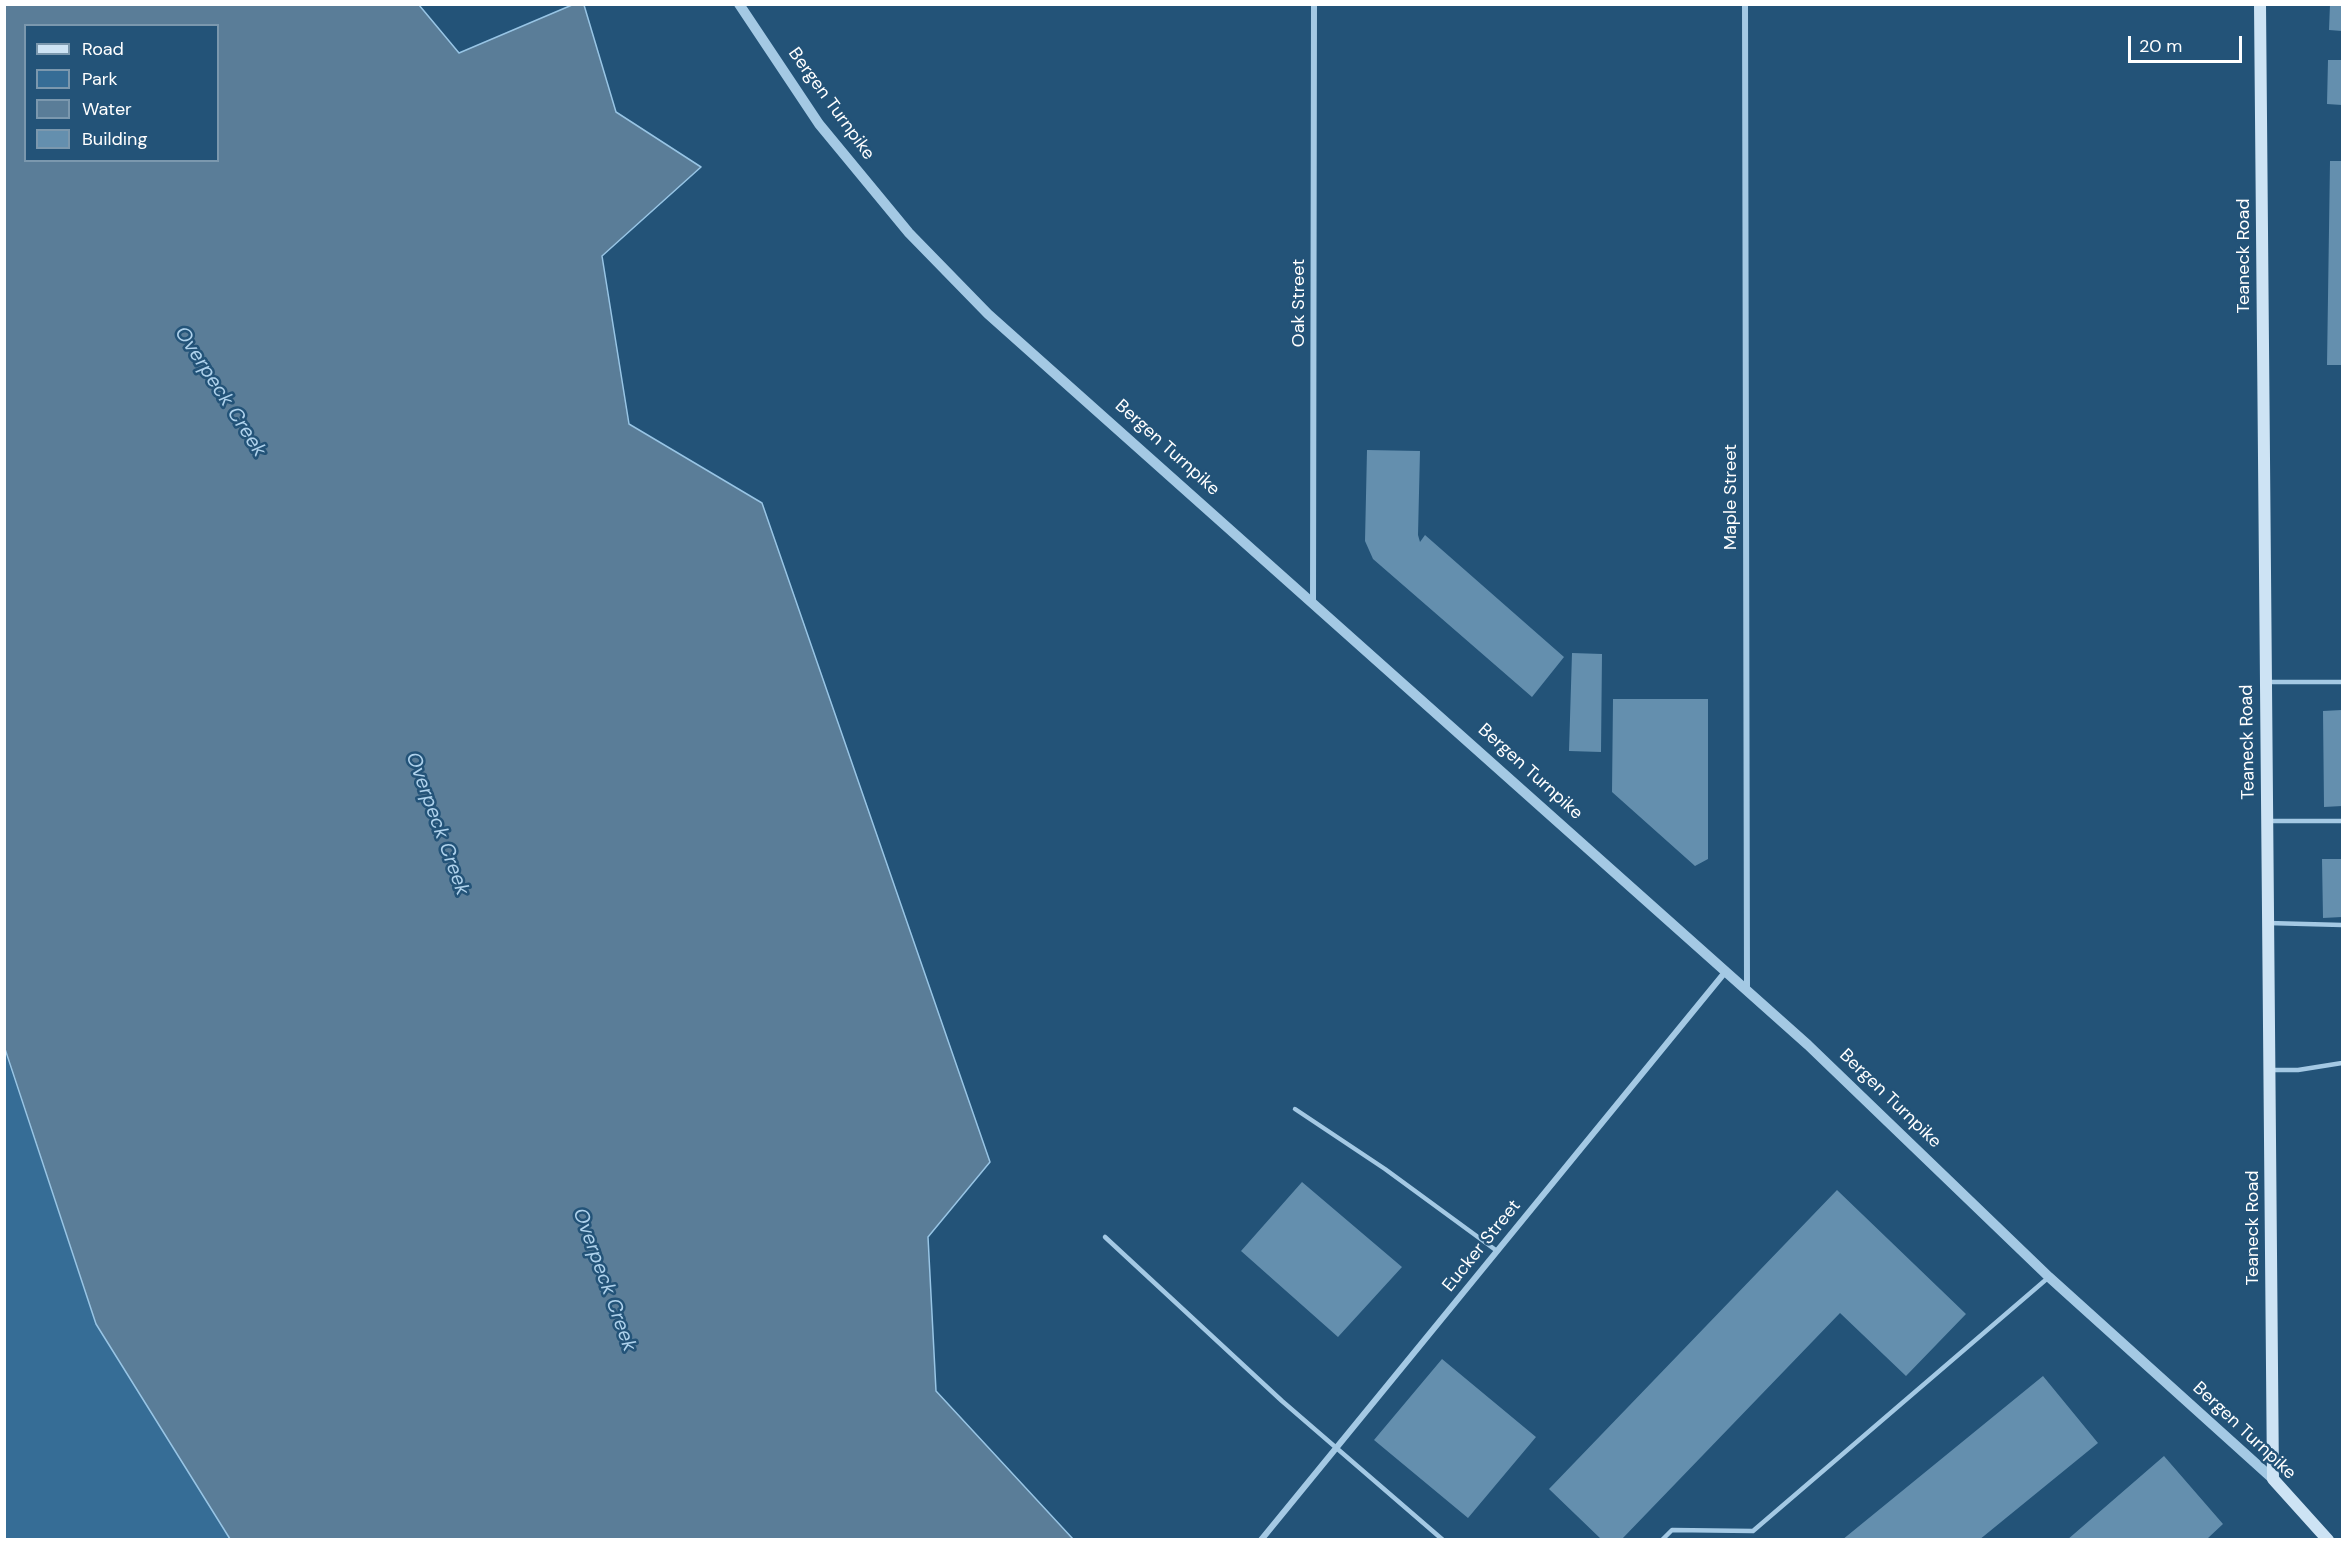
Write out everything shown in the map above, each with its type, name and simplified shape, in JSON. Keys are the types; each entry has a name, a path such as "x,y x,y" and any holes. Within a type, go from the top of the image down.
{"main road":[{"name":"Teaneck Road","path":"2260,4 2273,1479"},
{"name":"Bergen Turnpike","path":"2273,1479 2328,1539"}],"street":[{"name":"Bergen Turnpike","path":"739,4 819,124 909,233 988,314 1808,1045 2049,1277 2273,1479"},
{"name":"Oak Street","path":"1313,602 1314,4"},
{"name":"Maple Street","path":"1745,4 1747,990"},
{"name":"Eucker Street","path":"1261,1539 1726,971"}],"lane":[{"path":"2265,682 2343,682"},
{"path":"2267,821 2343,821"},
{"path":"2268,923 2343,925"},
{"path":"2270,1070 2298,1071 2343,1063"},
{"path":"1295,1109 1385,1169 1497,1251"},
{"path":"1105,1237 1282,1401 1443,1539"},
{"path":"1662,1539 1672,1530 1753,1531 2049,1277"}],"green space":[{"path":"4,1049 96,1324 230,1539 5,1539"}],"water":[{"name":"Overpeck Creek","path":"4,5 419,5 459,53 572,5 584,5 616,112 701,167 602,256 629,424 762,503 990,1162 928,1237 936,1391 1073,1539 230,1539 96,1324 5,1049"}],"building":[{"path":"2330,4 2342,4 2342,31 2329,30"},
{"path":"2328,60 2342,60 2342,105 2327,104"},
{"path":"2330,161 2342,161 2342,365 2327,365"},
{"path":"1367,450 1420,451 1418,535 1420,542 1425,535 1564,657 1532,697 1373,559 1365,541"},
{"path":"1572,653 1602,654 1601,752 1569,751"},
{"path":"1613,699 1708,699 1708,859 1695,866 1612,792"},
{"path":"2342,710 2342,806 2324,807 2323,711"},
{"path":"2322,859 2342,859 2342,917 2323,918"},
{"path":"1302,1182 1402,1267 1338,1337 1241,1251"},
{"path":"1837,1190 1966,1314 1906,1376 1840,1313 1621,1540 1602,1540 1549,1489"},
{"path":"1442,1359 1536,1437 1468,1518 1374,1440"},
{"path":"2043,1376 2098,1443 1979,1540 1842,1540"},
{"path":"2164,1456 2223,1524 2208,1538 2209,1540 2067,1540"}]}
